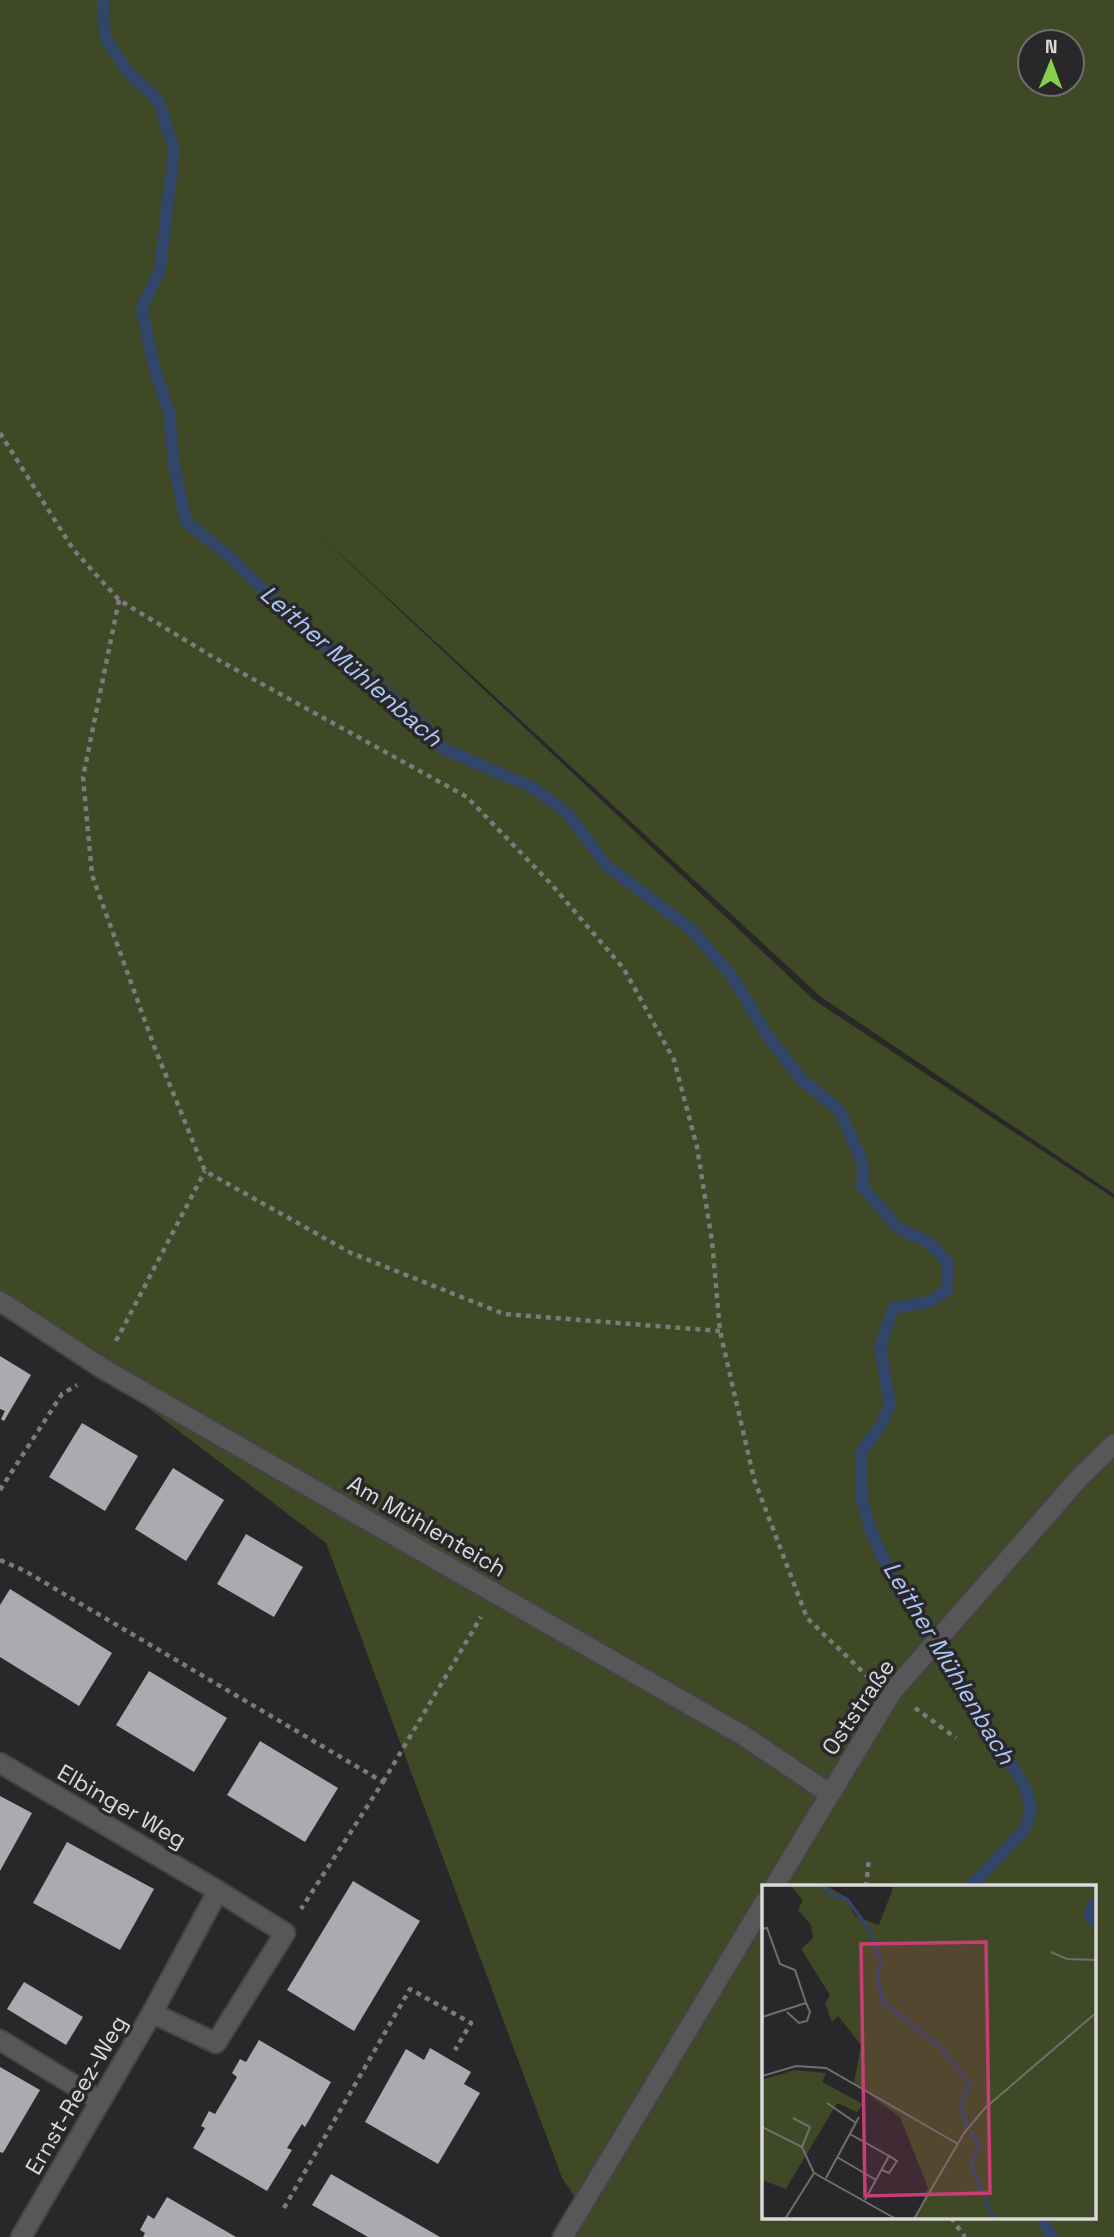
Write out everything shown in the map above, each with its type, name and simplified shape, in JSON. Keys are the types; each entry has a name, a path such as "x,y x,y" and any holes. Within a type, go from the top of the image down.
{"street":[{"name":"Am Mühlenteich","path":"0,1301 102,1368 744,1737 830,1794"},
{"name":"Oststraße","path":"775,1885 892,1692 1080,1477 1114,1444"},
{"name":"Elbinger Weg","path":"0,1763 218,1891"},
{"path":"218,1891 285,1933"},
{"name":"Ernst-Reez-Weg","path":"21,2237 152,2013 218,1891"},
{"path":"563,2237 762,1906"},
{"name":"Ernst-Reez-Weg","path":"152,2013 216,2043 285,1933"},
{"path":"0,2040 100,2101"}],"path":[{"path":"0,433 74,549 119,600 213,657 467,797 552,885 624,969 674,1060 694,1135 712,1241 720,1331 754,1479 807,1618 865,1675 956,1738"},
{"path":"119,600 83,777 92,875 154,1046 205,1171 351,1253 504,1314 720,1331"},
{"path":"0,1490 62,1394 102,1368 205,1171"},
{"path":"0,1560 25,1570 383,1782"},
{"path":"285,1933 383,1782 495,1594"},
{"path":"866,1885 870,1858"},
{"path":"284,2208 410,1989 471,2023 455,2050"},
{"path":"952,2220 965,2237"}],"green space":[{"path":"0,0 1114,0 1114,1194 821,997 311,527 814,1000 1114,1198 1114,2237 573,2237 586,2214 562,2178 326,1543 0,1295"}],"building":[{"path":"0,1356 31,1375 4,1421 1,1419 5,1411 0,1409"},
{"path":"82,1423 138,1456 105,1511 49,1477"},
{"path":"173,1468 224,1500 186,1561 135,1529"},
{"path":"246,1534 303,1567 274,1617 217,1584"},
{"path":"10,1589 112,1653 79,1706 0,1657 0,1605"},
{"path":"149,1671 227,1718 194,1772 116,1725"},
{"path":"260,1741 338,1788 305,1842 227,1795"},
{"path":"0,1796 32,1813 0,1871"},
{"path":"67,1842 154,1889 120,1950 33,1903"},
{"path":"353,1881 420,1921 354,2031 287,1990"},
{"path":"24,1982 83,2017 66,2045 7,2009"},
{"path":"259,2040 331,2082 305,2127 302,2124 287,2148 292,2150 267,2191 193,2148 205,2128 201,2126 209,2111 215,2114 237,2077 232,2073 240,2059 246,2062"},
{"path":"430,2048 471,2072 464,2084 480,2093 438,2164 365,2122 406,2049 424,2060"},
{"path":"0,2067 40,2090 3,2153 0,2152"},
{"path":"331,2174 440,2237 368,2237 312,2205"},
{"path":"167,2197 236,2237 143,2237 145,2233 140,2230 148,2215 154,2219"}],"waterway":[{"name":"Leither Mühlenbach","path":"103,0 105,37 128,72 158,100 174,150 160,269 142,308 153,363 169,413 174,464 186,522 230,557 282,608 341,659 382,689 424,726 442,748 532,787 567,813 606,865 692,930 731,975 768,1036 802,1080 840,1111 864,1166 862,1186 897,1227 928,1242 947,1261 948,1289 929,1302 893,1308 880,1347 890,1406 861,1453 862,1500 871,1531 893,1580 1025,1786 1031,1810 1025,1829 972,1885"},
{"name":"Leither Mühlenbach","path":"1044,2220 1051,2237"}]}
